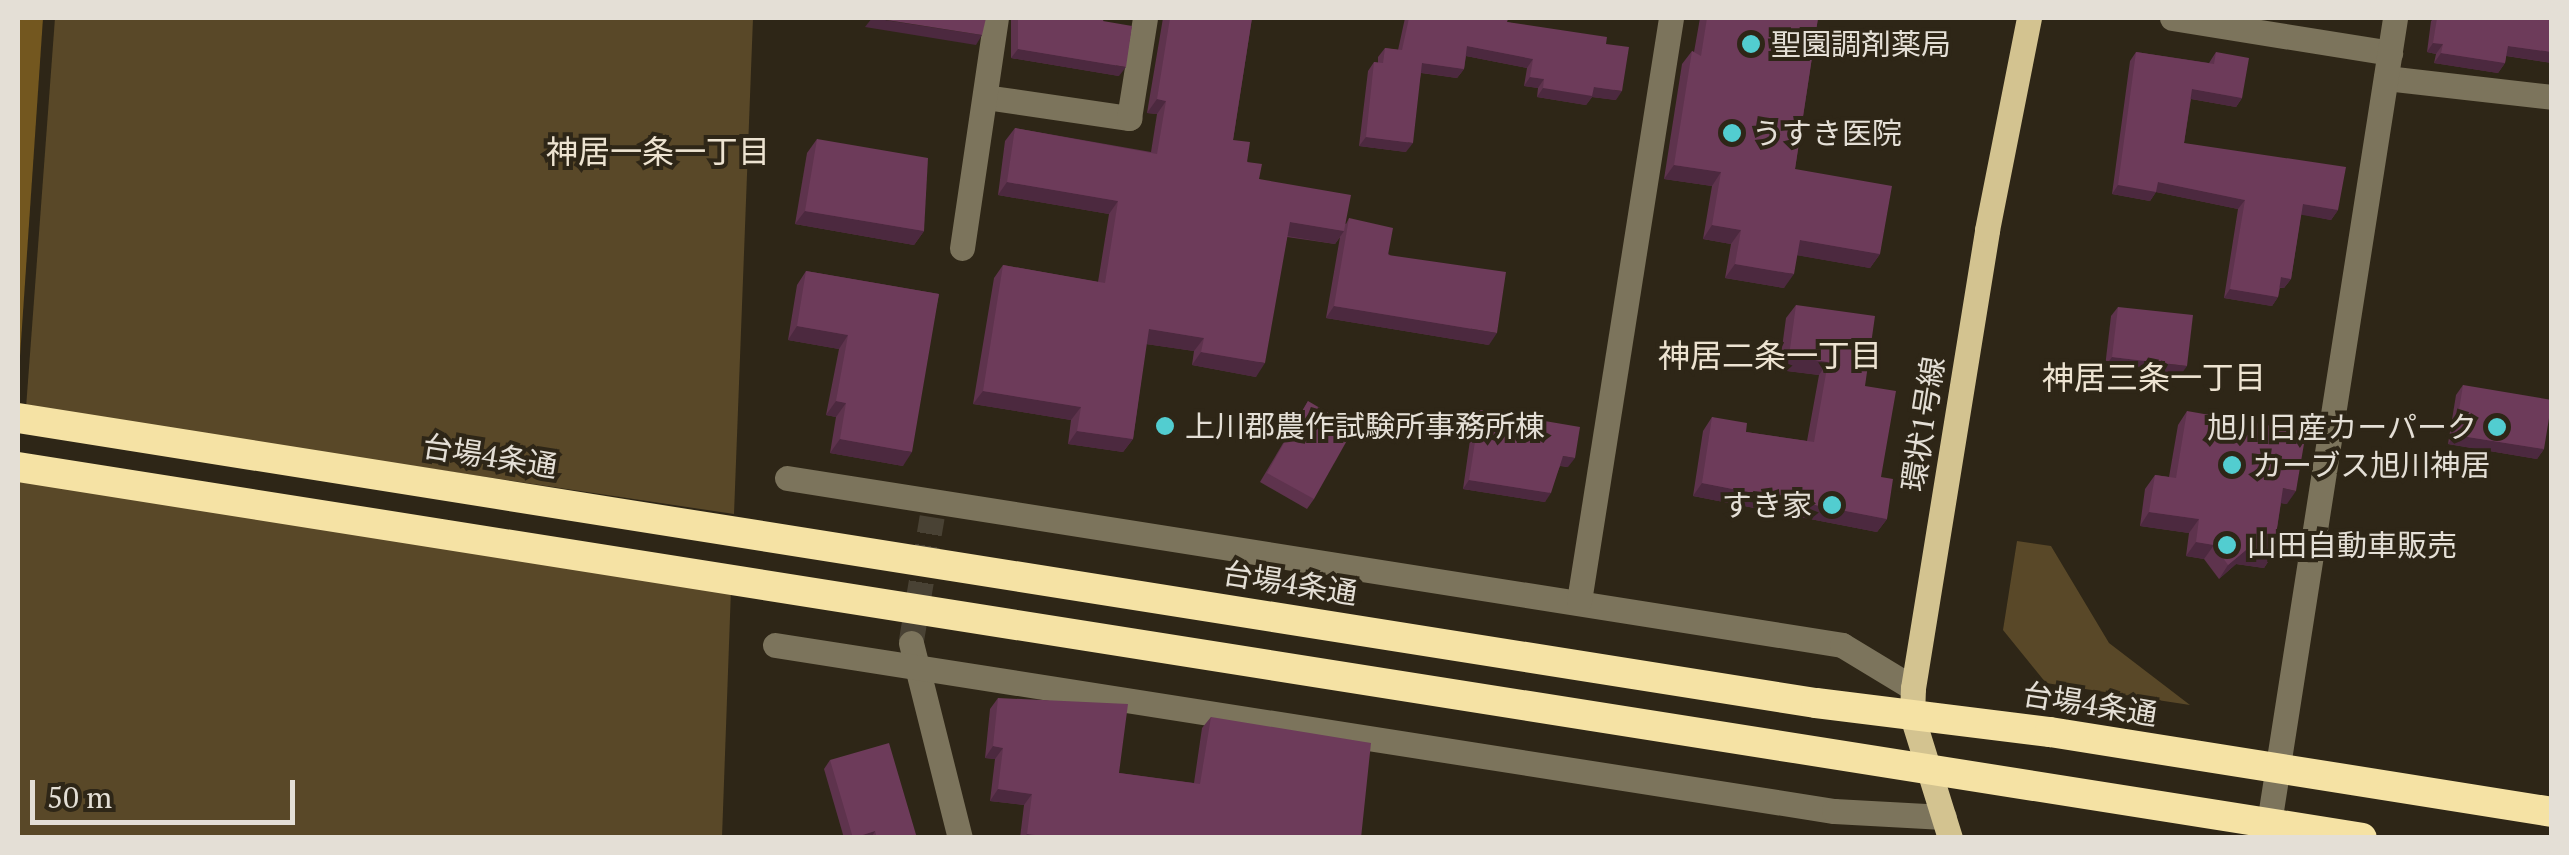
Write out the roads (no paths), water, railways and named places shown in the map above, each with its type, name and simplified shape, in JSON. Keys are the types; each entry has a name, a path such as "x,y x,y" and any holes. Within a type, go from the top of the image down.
{"highway":[{"name":"台場4条通","path":"18,418 1912,702 2278,770 2552,812"},
{"path":"18,467 2362,838"}],"main road":[{"name":"環状1号線","path":"1947,827 1912,702 1987,230 2029,18"}],"street":[{"path":"962,248 996,18"},
{"path":"985,97 1130,118 1145,18"},
{"path":"1579,601 1671,18"},
{"path":"2172,18 2552,97"},
{"path":"2269,823 2396,18"},
{"path":"788,478 934,508 1579,601 1842,646 1912,702"},
{"path":"775,645 913,654 1834,812 1947,827"},
{"path":"913,654 960,838"}],"tunnel":[{"path":"911,643 932,517"}],"place":[{"name":"聖園調剤薬局","path":"1751,44"},
{"name":"うすき医院","path":"1732,133"},
{"name":"上川郡農作試験所事務所棟","path":"1165,426"},
{"name":"旭川日産カーパーク","path":"2497,427"},
{"name":"カーブス旭川神居","path":"2232,465"},
{"name":"すき家","path":"1832,505"},
{"name":"山田自動車販売","path":"2227,545"}],"district":[{"name":"神居一条一丁目","path":"658,151"},
{"name":"神居二条一丁目","path":"1770,355"},
{"name":"神居三条一丁目","path":"2154,377"}]}
